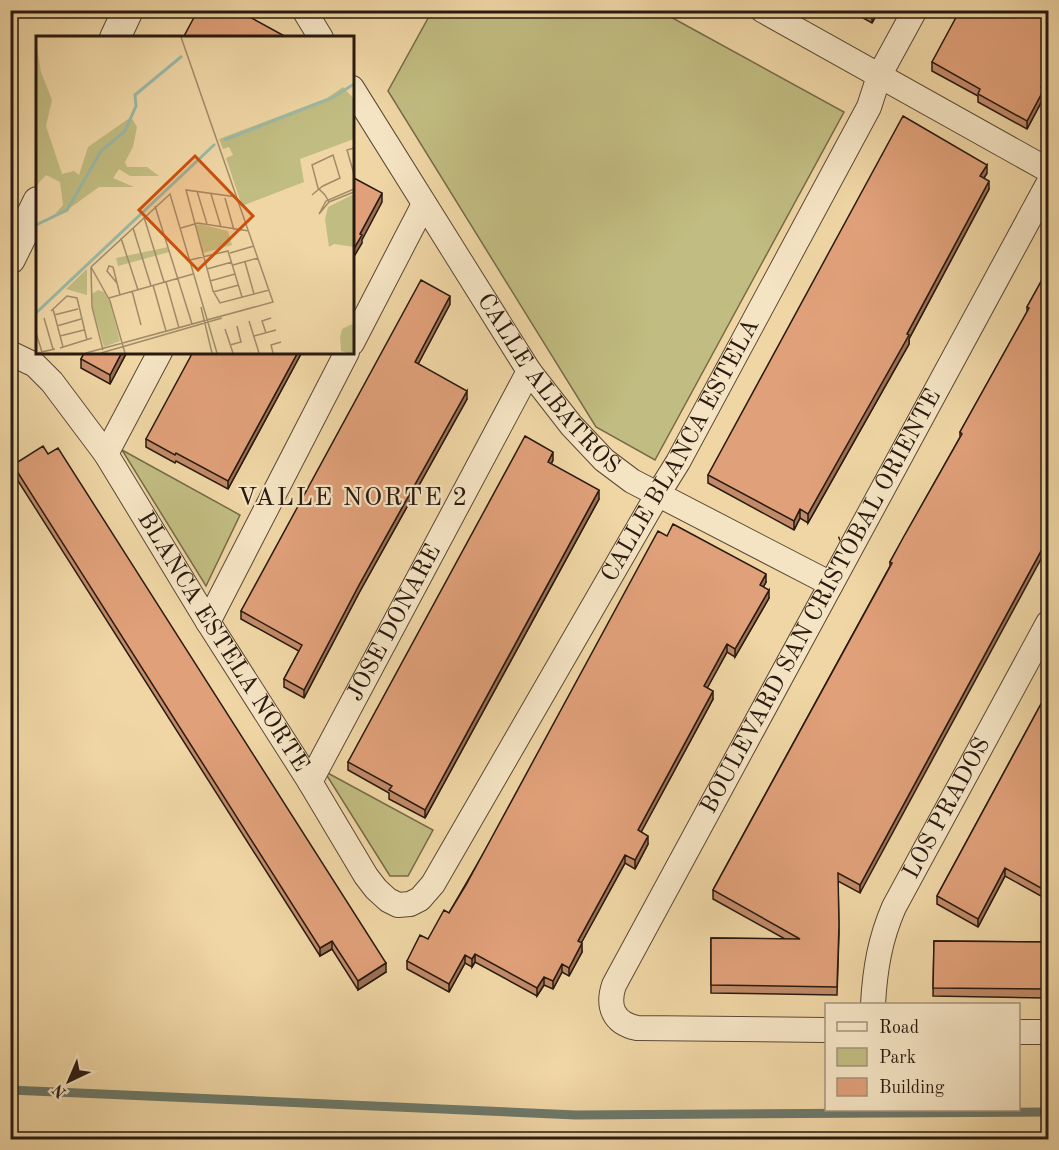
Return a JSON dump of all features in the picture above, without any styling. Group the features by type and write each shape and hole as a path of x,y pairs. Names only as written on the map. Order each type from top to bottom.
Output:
{"street":[{"path":"116,36 128,10"},
{"path":"304,10 320,36"},
{"path":"762,10 1048,170"},
{"name":"CALLE BLANCA ESTELA","path":"433,884 678,462 869,107 879,76 915,10"},
{"name":"CALLE ALBATROS","path":"354,91 530,371 571,425 604,460 632,481 831,584"},
{"name":"BOULEVARD SAN CRISTÓBAL ORIENTE","path":"825,1030 631,1026 619,1019 612,1009 610,998 614,985 1048,184"},
{"path":"354,339 424,204"},
{"path":"10,259 36,206"},
{"name":"BLANCA ESTELA NORTE","path":"10,353 35,365 52,382 106,454 366,876 388,900 398,905 410,904 420,899 433,884"},
{"path":"106,454 159,354"},
{"path":"208,622 346,354"},
{"name":"JOSE DONARE","path":"310,782 530,371"},
{"name":"LOS PRADOS","path":"873,1003 875,968 880,945 894,907 1048,623"},
{"path":"1020,1032 1048,1032"}],"green space":[{"path":"658,10 844,112 655,460 596,427 388,91 432,11"},
{"path":"122,450 240,515 206,586"},
{"path":"324,771 433,830 408,876 390,876"}],"building":[{"path":"198,10 237,10 284,36 184,36"},
{"path":"864,10 875,10 872,15"},
{"path":"960,10 1048,10 1048,72 1041,87 1044,89 1027,121 978,94 980,89 932,62"},
{"path":"903,116 987,165 980,176 989,181 907,334 909,335 808,514 800,509 794,521 708,475"},
{"path":"354,178 382,193 360,234 362,235 354,249"},
{"path":"1048,269 1048,538 860,885 838,873 837,987 711,985 711,938 800,939 713,890 892,563 890,562 903,538 962,434 960,432 1029,308 1027,307"},
{"path":"421,280 450,296 415,362 467,391 359,585 304,690 284,679 302,645 241,611"},
{"path":"84,354 121,354 110,375 81,359"},
{"path":"192,354 297,354 228,481 146,439"},
{"path":"525,436 553,452 548,462 599,490 425,810 389,790 392,786 348,762"},
{"path":"43,446 48,454 58,448 386,963 358,981 332,941 320,948 13,465"},
{"path":"673,524 766,574 760,585 769,590 735,649 727,644 704,686 713,691 638,830 648,836 635,860 625,855 578,941 582,943 569,968 562,964 553,981 544,977 537,988 475,954 472,959 465,955 449,984 407,961 420,935 428,939 444,910 449,913 658,531 667,536"},
{"path":"1048,691 1048,892 1005,868 978,919 937,896"},
{"path":"934,941 1047,942 1046,989 933,988"}],"waterway":[{"path":"10,1090 576,1115 1048,1112"}],"district":[{"name":"VALLE NORTE 2","path":"353,498"}]}
